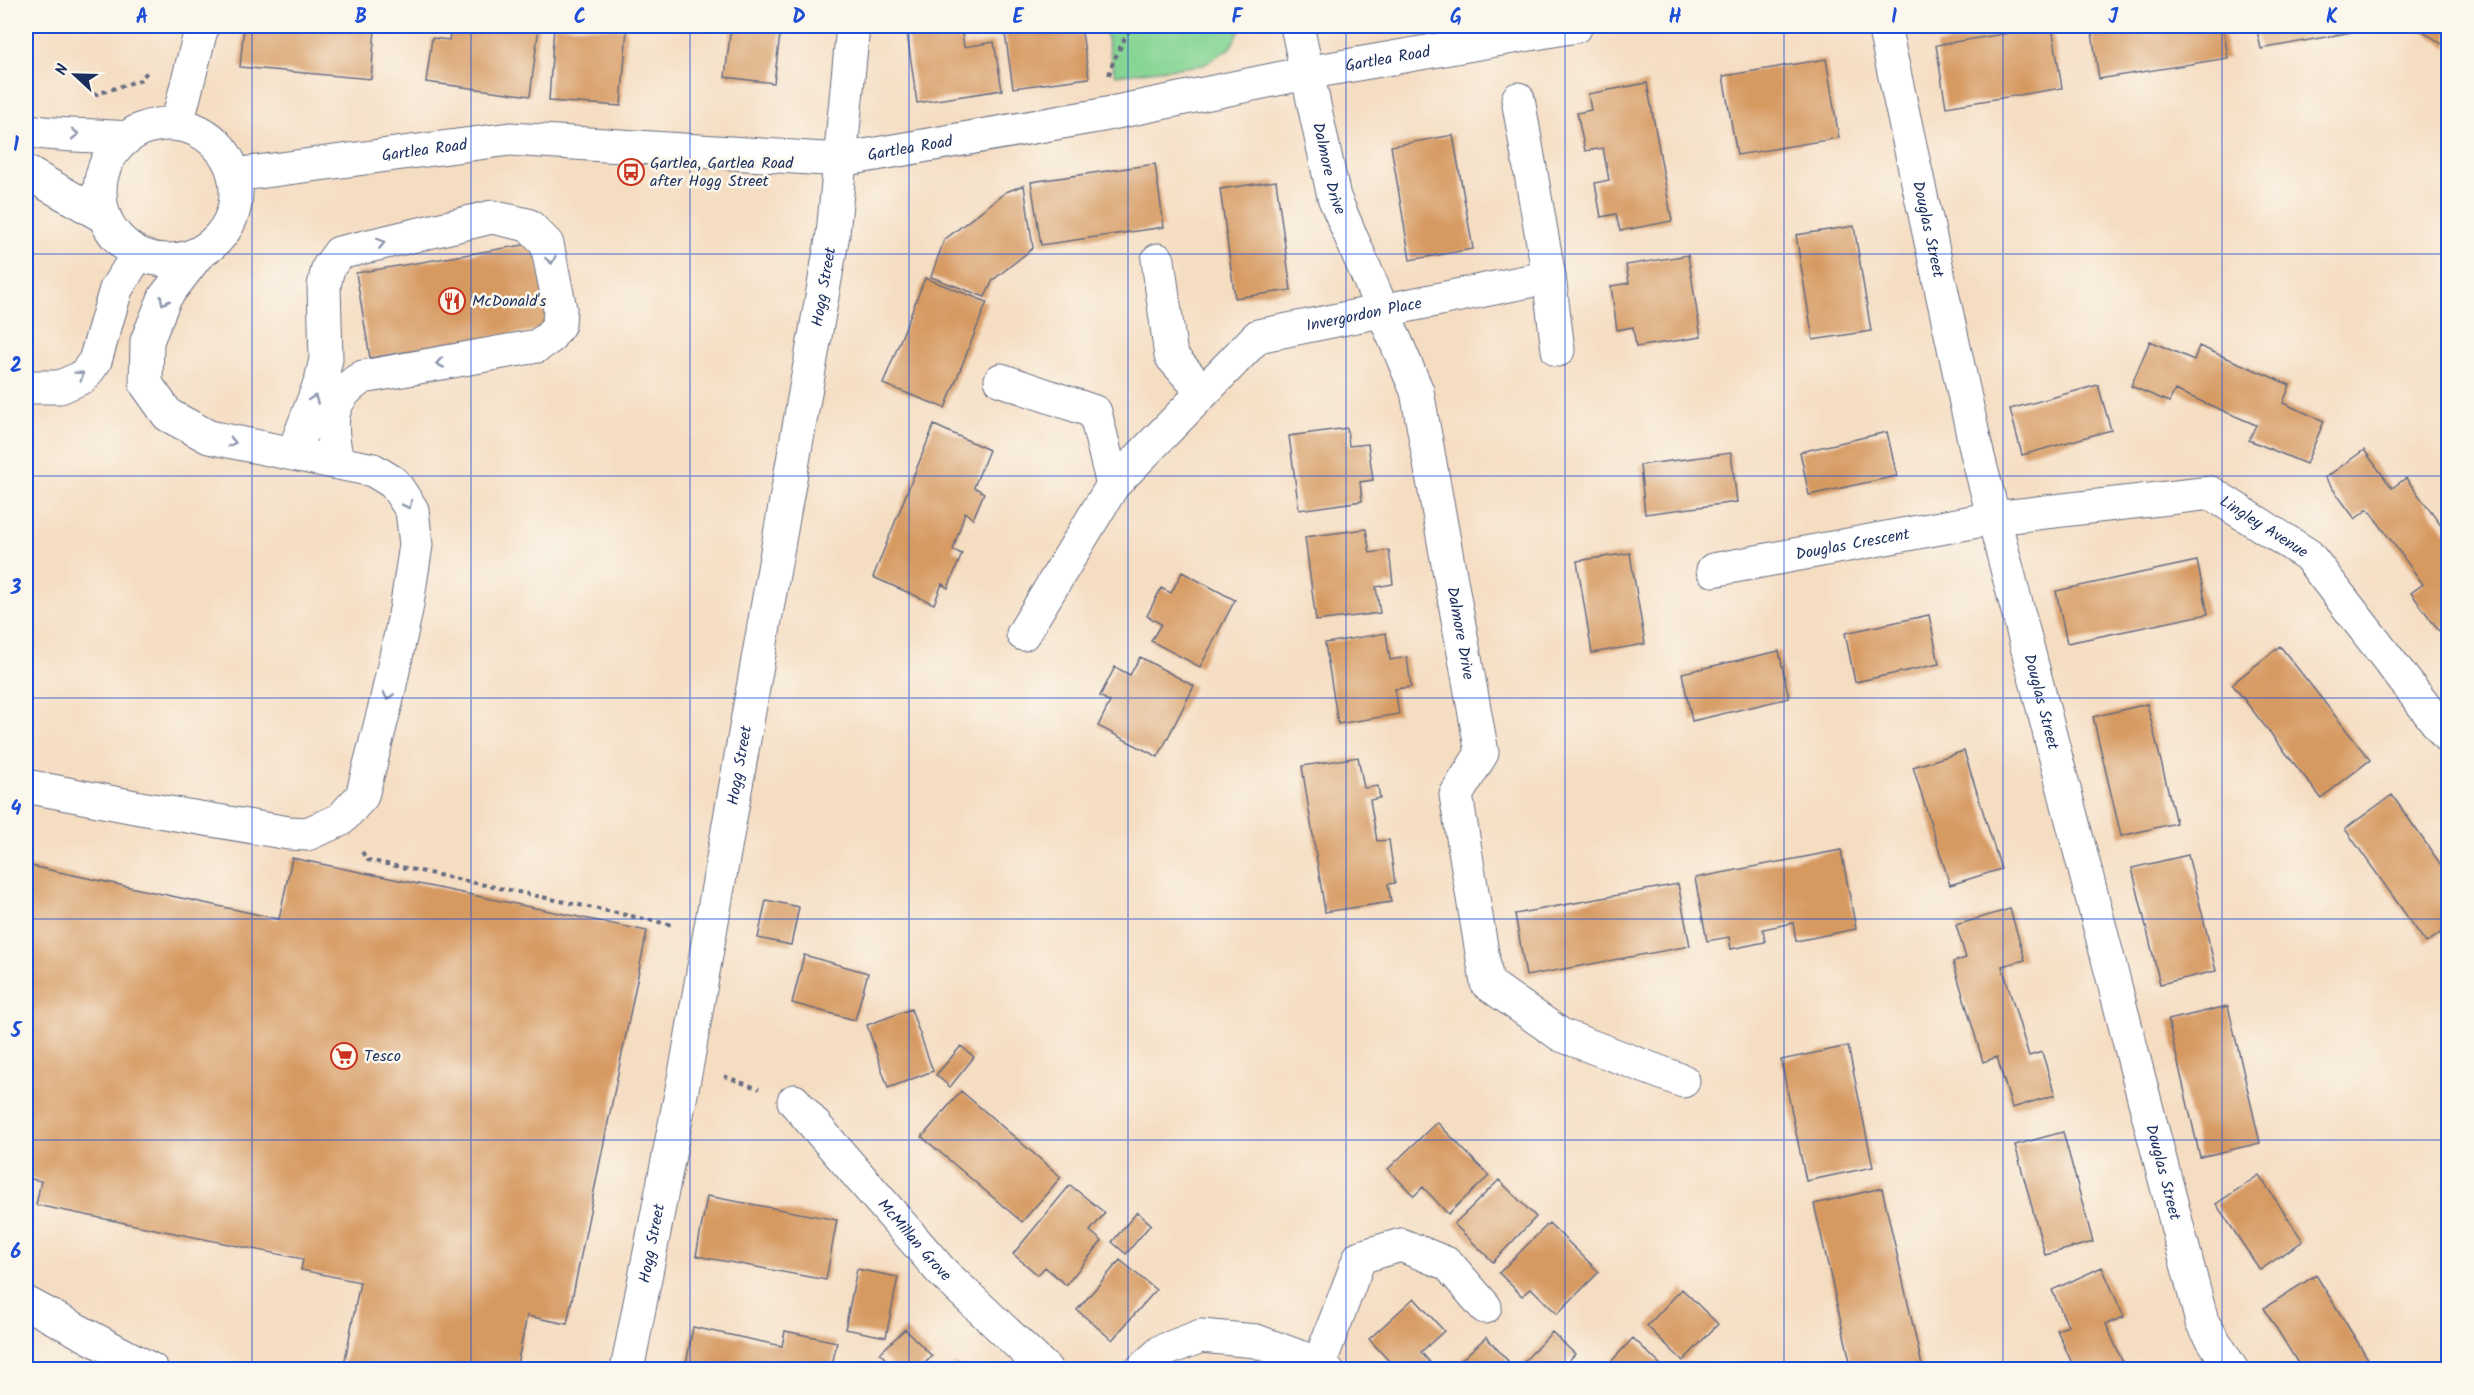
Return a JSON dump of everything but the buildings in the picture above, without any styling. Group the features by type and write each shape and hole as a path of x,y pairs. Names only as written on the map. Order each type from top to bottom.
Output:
{"street":[{"path":"177,124 202,26"},
{"name":"Hogg Street","path":"627,1370 687,1063 831,246 853,26"},
{"name":"Dalmore Drive","path":"1297,26 1334,197 1418,391 1482,753 1456,795 1487,983 1561,1035 1683,1081"},
{"name":"Gartlea Road","path":"234,175 510,139 841,160 1097,116 1306,73 1576,26"},
{"name":"Douglas Street","path":"1884,26 1994,518 2202,1322 2232,1370"},
{"path":"1518,99 1549,277 1558,350"},
{"path":"26,786 140,808 307,834 340,820 362,796 386,703 406,610 416,545 412,510 394,483 373,470 209,437 168,415 146,384 147,341 165,297 198,254 220,237 232,216 236,199 234,175 222,150 204,134 177,124 146,127 125,138 106,162 99,190 103,216 118,240 138,254 166,261 198,254"},
{"path":"26,130 43,134 93,134 125,138"},
{"path":"26,172 103,216"},
{"path":"293,454 321,381 326,359 324,286 328,268 339,254 492,217 528,225 539,234 547,244 560,309 559,324 549,338 537,346 363,377 348,386 339,398 334,411 331,427 337,462"},
{"path":"26,387 60,387 83,377 94,361 116,289 138,254"},
{"path":"1158,260 1171,356 1203,392"},
{"name":"Invergordon Place","path":"1023,634 1113,485 1258,336 1549,277"},
{"path":"1002,380 1095,412 1113,485"},
{"name":"Lingley Avenue","path":"1994,518 2211,494 2308,555 2448,737"},
{"name":"Douglas Crescent","path":"1713,570 1994,518"},
{"name":"McMillan Grove","path":"794,1101 940,1271 1046,1370"},
{"path":"1141,1370 1162,1351 1201,1336 1256,1341 1323,1366 1360,1257 1401,1245 1448,1264 1485,1307"},
{"path":"26,1303 152,1370"}],"path":[{"path":"1097,116 1113,62 1131,26"},
{"path":"340,820 368,860 709,933"},
{"path":"687,1063 794,1101"}],"green space":[{"path":"1104,26 1242,26 1230,48 1203,65 1115,75"}],"place":[{"name":"Gartlea, Gartlea Road after Hogg Street","path":"631,172"},
{"name":"McDonald's","path":"452,301"},
{"name":"Tesco","path":"344,1056"}]}
